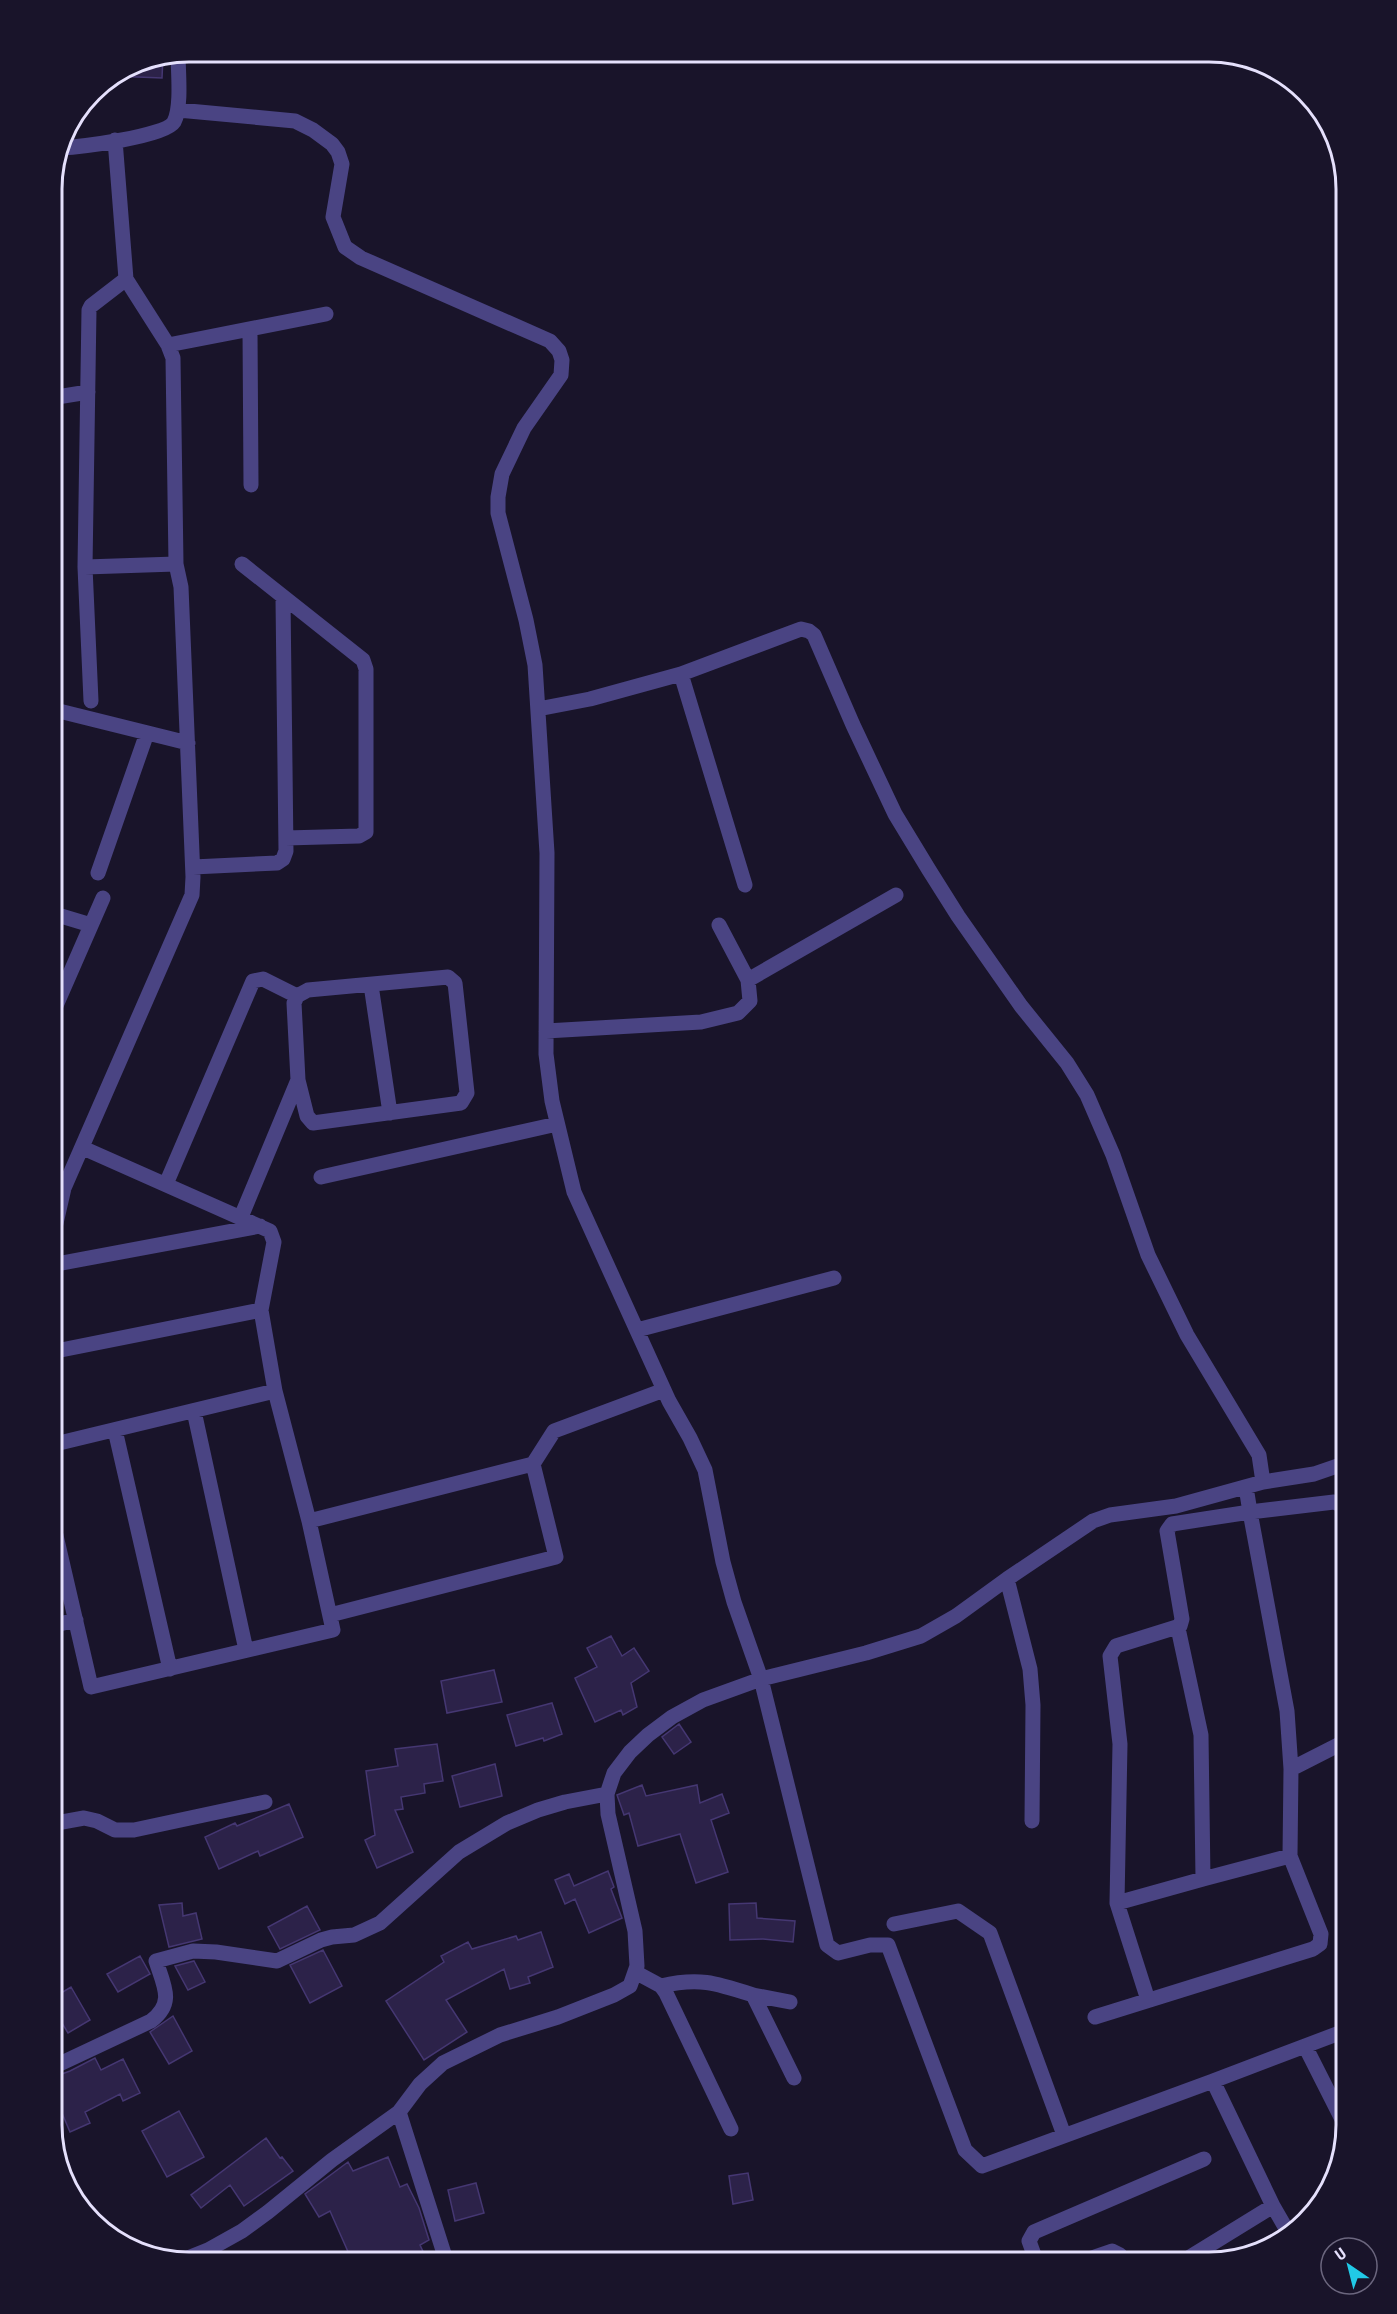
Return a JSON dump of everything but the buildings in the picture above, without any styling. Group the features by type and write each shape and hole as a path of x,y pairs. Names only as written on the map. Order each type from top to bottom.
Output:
{"street":[{"path":"69,147 162,131 174,122 178,110 178,63"},
{"path":"178,110 295,121 314,130 332,144 342,164 333,217 345,247 361,258 550,341 559,351 562,360 561,375 524,428 502,474 498,497 500,528 526,620 535,666 547,854 546,1031 549,1084 574,1192 664,1390 705,1470 723,1562 734,1602 761,1679 827,1945 838,1953 870,1945 888,1945 966,2150 982,2166 1336,2034"},
{"path":"62,1179 83,1148 192,895 193,867 182,587 176,564 173,358 168,345 126,279 115,140"},
{"path":"91,701 84,567 89,310 126,279"},
{"path":"168,345 326,314"},
{"path":"250,330 251,485"},
{"path":"62,396 88,392"},
{"path":"84,567 176,564"},
{"path":"242,564 283,599 363,660 366,669 366,832 359,836 286,838"},
{"path":"193,867 277,863 284,858 286,838 283,599"},
{"path":"538,709 590,699 681,674 801,629 814,635 853,725 901,824 958,916 1021,1006 1067,1063 1087,1095 1113,1155 1148,1255 1187,1335 1259,1455 1263,1482"},
{"path":"681,674 745,885"},
{"path":"62,712 188,743"},
{"path":"98,873 147,733"},
{"path":"748,980 896,895"},
{"path":"62,985 103,898"},
{"path":"62,916 91,925"},
{"path":"546,1031 717,1020 738,1013 750,1001 748,980 719,925"},
{"path":"448,977 455,983 467,1093 461,1103 313,1123 307,1116 298,1080 294,1004 297,996 308,990 448,977"},
{"path":"166,1184 253,981 263,979 297,996"},
{"path":"371,985 390,1113"},
{"path":"241,1216 298,1080"},
{"path":"321,1177 557,1124"},
{"path":"62,1561 91,1687 333,1630 309,1521 275,1391 261,1311 274,1242 270,1231 241,1216 83,1148"},
{"path":"62,1263 261,1225"},
{"path":"637,1330 834,1278"},
{"path":"62,1350 261,1311"},
{"path":"309,1521 533,1464 554,1431 664,1390"},
{"path":"62,1442 275,1391"},
{"path":"194,1411 246,1650"},
{"path":"115,1430 170,1669"},
{"path":"330,1615 556,1557 533,1464"},
{"path":"203,2252 242,2231 332,2160 399,2112 420,2084 443,2063 500,2035 558,2017 614,1995 630,1986 638,1966 635,1931 608,1814 607,1794 614,1773 630,1752 672,1717 703,1700 761,1679 866,1653 921,1636 956,1616 1093,1521 1110,1515 1176,1506 1263,1482 1314,1474 1336,1466"},
{"path":"1095,2017 1313,1949 1320,1944 1321,1934 1290,1856 1291,1769 1287,1711 1246,1487"},
{"path":"1203,1880 1201,1735 1178,1628 1182,1619 1166,1534 1172,1524 1250,1512 1336,1503"},
{"path":"1007,1579 1030,1670 1033,1705 1032,1821"},
{"path":"62,1623 76,1620"},
{"path":"1148,2000 1117,1903 1120,1744 1110,1656 1116,1647 1178,1628"},
{"path":"1291,1769 1336,1746"},
{"path":"62,2063 151,2021 162,2013 167,2001 156,1961 193,1951 277,1961 321,1940 354,1935 380,1923 459,1852 507,1823 547,1807 607,1794"},
{"path":"62,1822 84,1818 97,1821 115,1830 134,1830 266,1802"},
{"path":"1117,1903 1290,1856"},
{"path":"894,1924 958,1911 990,1933 1064,2135"},
{"path":"635,1972 661,1986 666,1994 731,2129"},
{"path":"661,1986 683,1981 714,1982 753,1995 790,2002"},
{"path":"753,1995 794,2078"},
{"path":"1305,2046 1336,2107"},
{"path":"1213,2080 1285,2227"},
{"path":"399,2112 444,2252"},
{"path":"1033,2252 1029,2241 1034,2232 1204,2159"},
{"path":"1198,2252 1273,2206"}]}
